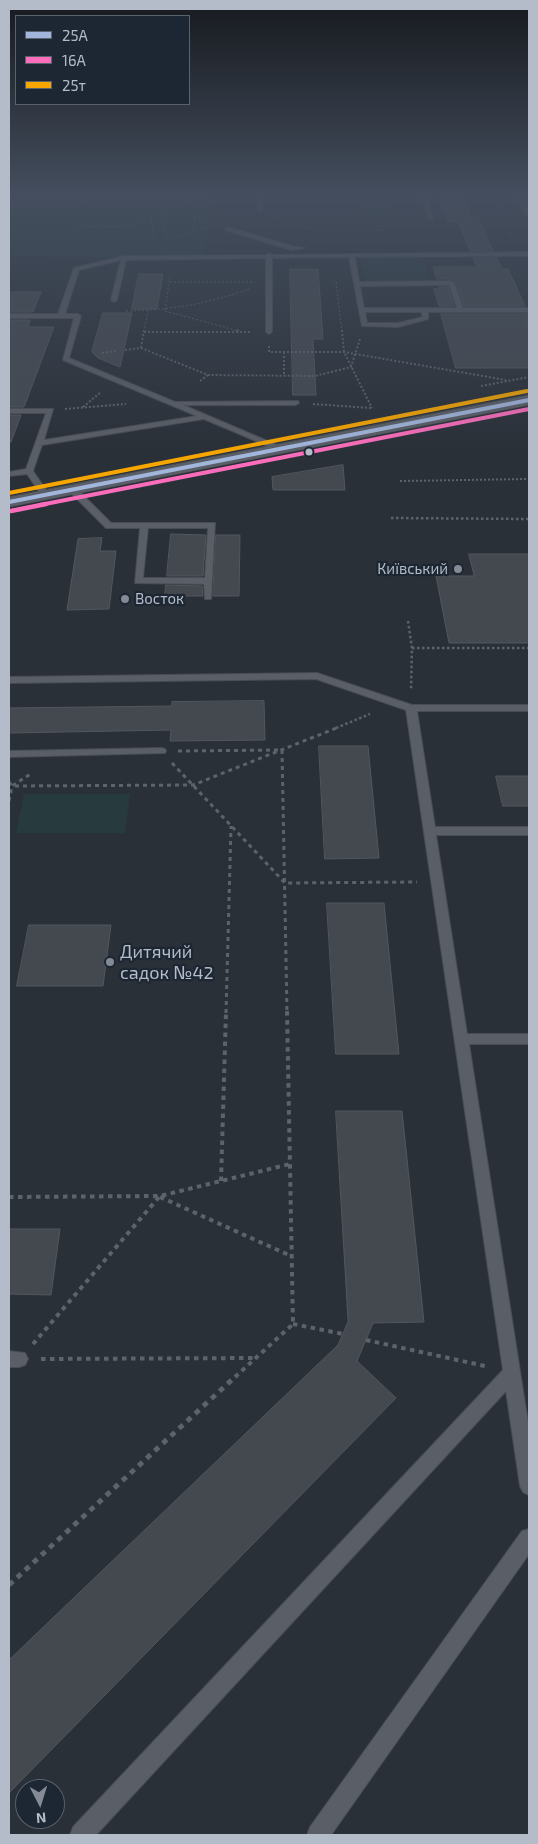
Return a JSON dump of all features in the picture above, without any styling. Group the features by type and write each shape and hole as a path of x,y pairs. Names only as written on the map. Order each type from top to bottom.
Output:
{"street":[{"path":"9,502 529,400"}],"lane":[{"path":"61,316 72,281"},
{"path":"114,300 119,281"},
{"path":"269,282 269,332"},
{"path":"424,310 426,318 398,325 364,326 356,284 451,283 460,310"},
{"path":"361,310 529,310"},
{"path":"9,316 78,316 65,359 280,448"},
{"path":"170,402 295,403"},
{"path":"9,411 50,411 29,472"},
{"path":"39,442 205,417"},
{"path":"9,474 29,472"},
{"path":"29,472 45,494"},
{"path":"72,489 109,526 212,525 208,596"},
{"path":"144,526 138,581 209,581"},
{"path":"9,680 317,676 411,708 529,708"},
{"path":"411,708 529,1486"},
{"path":"9,754 161,751"},
{"path":"430,831 529,831"},
{"path":"461,1039 529,1038"},
{"path":"81,1835 512,1372"},
{"path":"318,1835 529,1538"}],"path":[{"path":"295,403 372,408 344,352 336,281"},
{"path":"165,310 170,282 269,282"},
{"path":"165,310 225,298 269,282"},
{"path":"141,348 148,310"},
{"path":"165,310 243,332"},
{"path":"351,367 364,326"},
{"path":"144,332 269,332"},
{"path":"125,350 141,348 208,375 314,376 351,367"},
{"path":"269,352 344,352 509,381"},
{"path":"284,352 284,376"},
{"path":"200,381 208,375"},
{"path":"50,411 130,404"},
{"path":"400,481 529,479"},
{"path":"391,518 529,519"},
{"path":"408,621 412,648 411,708"},
{"path":"412,648 529,648"},
{"path":"12,786 193,786 376,712"},
{"path":"161,751 282,750"},
{"path":"9,1585 293,1324 282,750"},
{"path":"161,751 285,883 437,882"},
{"path":"9,782 12,786 9,801"},
{"path":"222,1181 231,826"},
{"path":"9,1197 160,1196 290,1164"},
{"path":"160,1196 292,1256"},
{"path":"14,1359 160,1196"},
{"path":"293,1324 342,1334"},
{"path":"366,1340 512,1372"},
{"path":"14,1359 256,1358"}],"green space":[{"path":"366,281 427,281 366,282"},
{"path":"24,794 130,794 125,833 16,833"}],"building":[{"path":"138,281 162,281 157,309 132,309"},
{"path":"290,281 319,281 323,339 313,339 316,395 293,395"},
{"path":"455,281 514,281 525,306 464,306"},
{"path":"439,287 448,287 454,306 439,306 434,289 440,289"},
{"path":"9,292 41,292 33,312 9,312"},
{"path":"103,313 132,313 120,367 98,358 92,352"},
{"path":"441,314 528,314 529,368 456,368"},
{"path":"9,320 30,320 28,327 54,327 24,407 9,407"},
{"path":"9,415 21,415 11,442 9,442"},
{"path":"343,465 345,490 273,490 272,477"},
{"path":"171,534 206,535 203,576 167,576"},
{"path":"216,535 240,535 239,596 213,596"},
{"path":"102,538 100,551 116,551 109,609 67,610 78,539"},
{"path":"469,554 529,554 529,643 449,643 436,576 474,576"},
{"path":"166,585 202,586 203,596 165,596"},
{"path":"264,701 265,740 170,741 171,730 9,733 9,708 172,706 172,702"},
{"path":"319,746 368,746 379,858 325,859"},
{"path":"496,776 529,776 529,806 503,806"},
{"path":"327,903 384,903 399,1054 336,1054"},
{"path":"29,925 111,925 103,986 17,986"},
{"path":"336,1111 402,1111 424,1322 373,1323 357,1361 396,1398 23,1779 15,1779 15,1787 9,1793 9,1660 338,1345 348,1322"},
{"path":"9,1229 60,1229 51,1295 9,1294"}],"transit line":[{"name":"25т","path":"9,493 527,391"},
{"name":"25А","path":"9,502 529,400"},
{"name":"16А","path":"11,511 529,409"}],"place":[{"name":"Київський","path":"458,569"},
{"name":"Восток","path":"125,599"},
{"name":"Дитячий садок №42","path":"110,962"}]}
